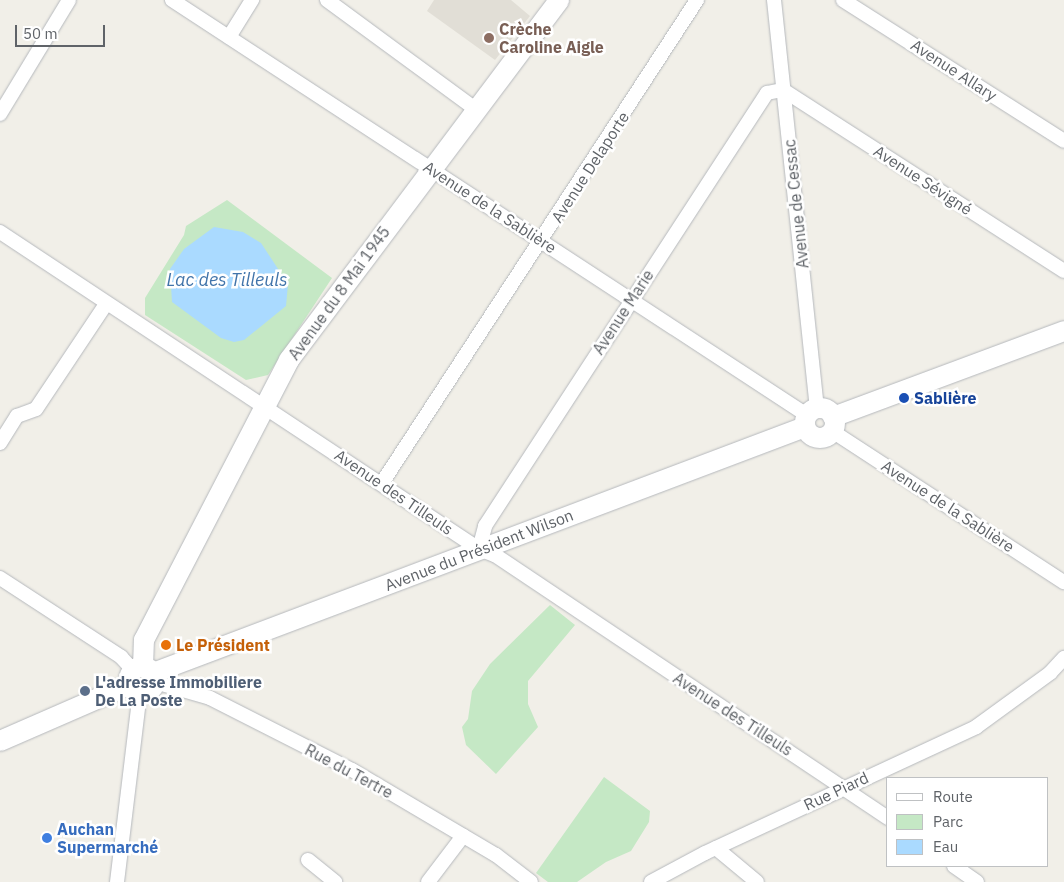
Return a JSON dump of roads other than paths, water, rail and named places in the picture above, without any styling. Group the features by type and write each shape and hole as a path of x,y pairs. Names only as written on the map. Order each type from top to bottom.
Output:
{"street":[{"path":"0,114 69,0"},
{"name":"Avenue de la Sablière","path":"172,0 819,420 1064,582"},
{"path":"229,37 252,0"},
{"path":"327,0 477,110"},
{"name":"Avenue du 8 Mai 1945","path":"142,678 144,640 265,406 305,335 560,0"},
{"name":"Avenue Delaporte","path":"382,483 698,0"},
{"name":"Avenue de Cessac","path":"774,0 782,90 819,420"},
{"name":"Avenue Allary","path":"843,0 1064,140"},
{"name":"Avenue Sévigné","path":"782,90 1064,270"},
{"name":"Avenue Marie","path":"479,549 486,526 631,298 767,93 782,90"},
{"name":"Avenue des Tilleuls","path":"0,232 106,304 265,406 479,549 495,555 886,817"},
{"path":"0,443 17,416 36,409 106,304"},
{"name":"Avenue du Président Wilson","path":"0,741 142,678 819,420 1064,331"},
{"path":"0,578 120,657 142,678 117,882"},
{"name":"Rue Piard","path":"651,882 716,848 976,727 1050,673 1064,658"},
{"name":"Rue du Tertre","path":"142,678 210,698 352,770 463,836 531,882"},
{"path":"428,882 463,836"},
{"path":"716,848 757,882"},
{"path":"308,860 335,882"},
{"path":"955,867 977,882"}],"water":[{"name":"Lac des Tilleuls","path":"214,227 243,232 261,243 288,284 286,306 244,340 234,342 221,338 172,302 170,269 184,249"}],"place":[{"name":"Crèche Caroline Aigle","path":"489,38"},
{"name":"Sablière","path":"904,398"},
{"name":"Le Président","path":"166,645"},
{"name":"L'adresse Immobiliere De La Poste","path":"85,691"},
{"name":"Auchan Supermarché","path":"47,838"}]}
